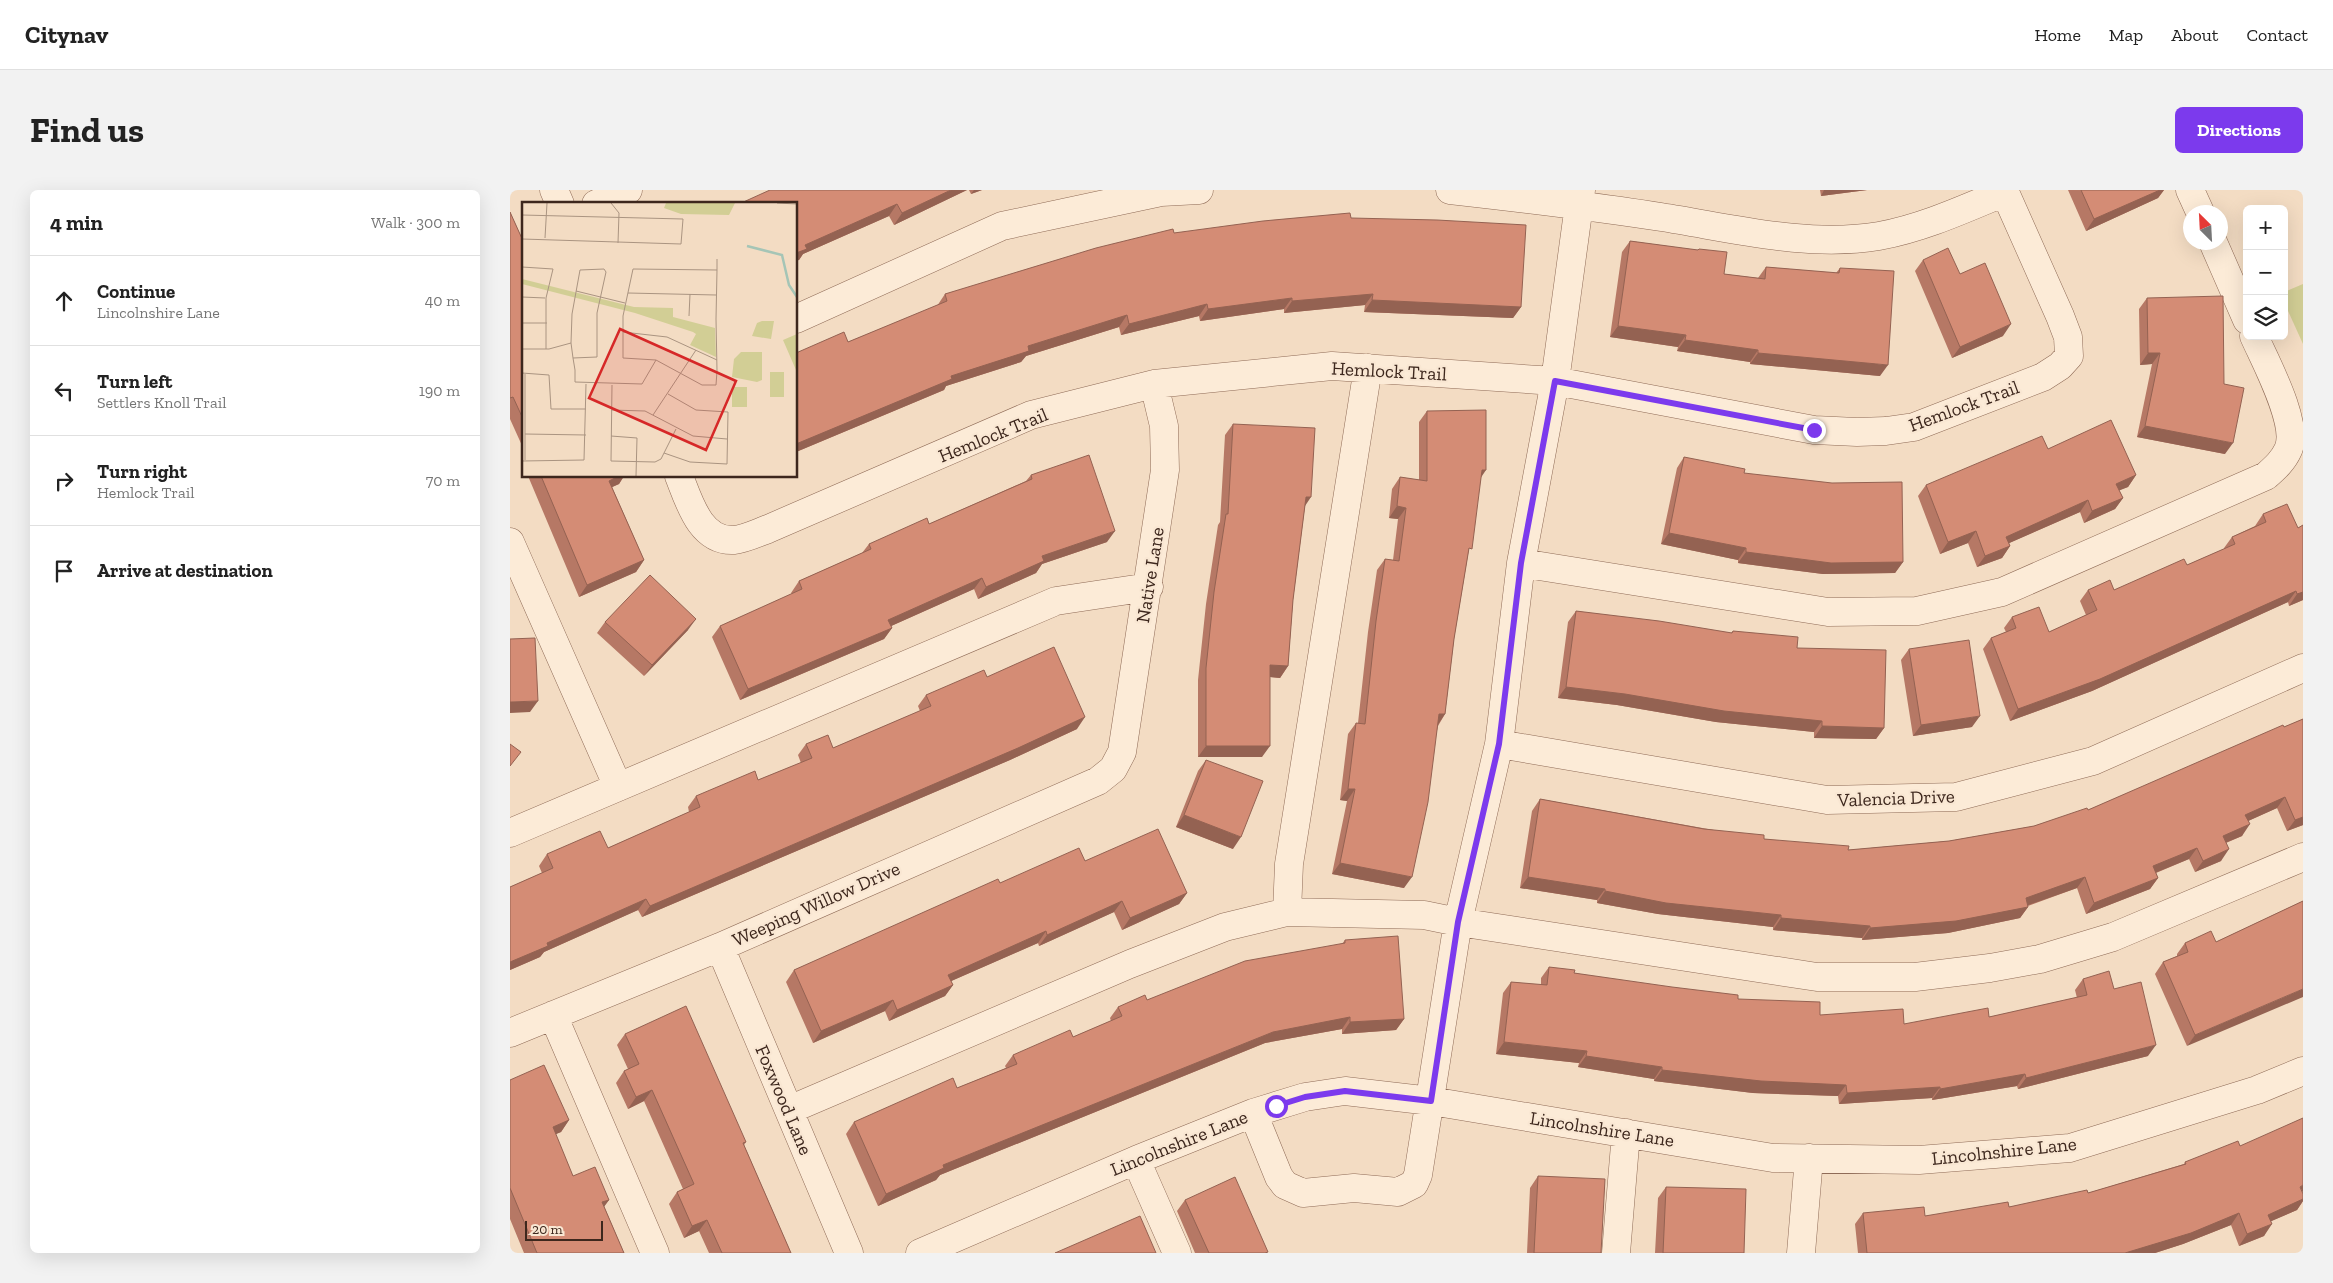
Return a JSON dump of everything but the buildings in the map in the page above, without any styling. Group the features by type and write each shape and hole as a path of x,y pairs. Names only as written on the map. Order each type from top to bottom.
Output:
{"street":[{"path":"554,190 559,202"},
{"path":"601,202 628,190"},
{"path":"798,317 1002,226 1161,192 1198,190"},
{"path":"1450,190 1580,197 1794,238 1835,240 1880,236 1914,227 2004,191"},
{"path":"2190,190 2197,205"},
{"name":"Hemlock Trail","path":"680,478 697,518 716,536 734,540 750,536 893,477 1031,415 1154,384 1332,366 1555,381 1814,430 1886,431 1914,428 2035,380 2060,366 2068,356 2068,337 2060,316 2004,191"},
{"path":"1253,1113 1279,1177 1292,1190 1303,1192 1354,1188 1398,1192 1414,1184 1418,1175 1458,922 1499,744 1521,563 1555,381 1580,197"},
{"path":"2216,250 2243,311"},
{"path":"1521,563 1828,612 1917,610 2002,592 2266,476 2278,465 2289,449 2291,437 2287,413 2256,340"},
{"path":"1287,912 1289,864 1368,368"},
{"name":"Native Lane","path":"1116,765 1122,752 1149,587 1165,470 1164,426 1154,384"},
{"path":"510,542 618,787"},
{"path":"510,833 1056,601 1149,587"},
{"name":"Valencia Drive","path":"1499,744 1826,800 1956,797 2094,762 2303,668"},
{"name":"Weeping Willow Drive","path":"510,1033 720,946 1098,781 1109,774 1116,765"},
{"path":"789,1110 1130,964 1225,927 1287,912 1424,915 1458,922 1817,977 1915,977 1990,968 2040,959 2113,938 2303,857"},
{"name":"Foxwood Lane","path":"720,946 849,1253"},
{"path":"553,1015 655,1253"},
{"name":"Lincolnshire Lane","path":"920,1253 1136,1160 1253,1113 1305,1097 1345,1091 1431,1101 1773,1158 1919,1160 2070,1148 2257,1090 2303,1071"},
{"path":"1616,1253 1626,1133"},
{"path":"1801,1253 1809,1158"},
{"path":"1136,1160 1177,1253"}],"shaded area":[{"path":"2303,284 2303,344 2288,311 2288,290"}],"route":[{"path":"1276,1106 1305,1097 1345,1091 1431,1101 1458,922 1499,744 1521,563 1555,381 1814,430"}]}
